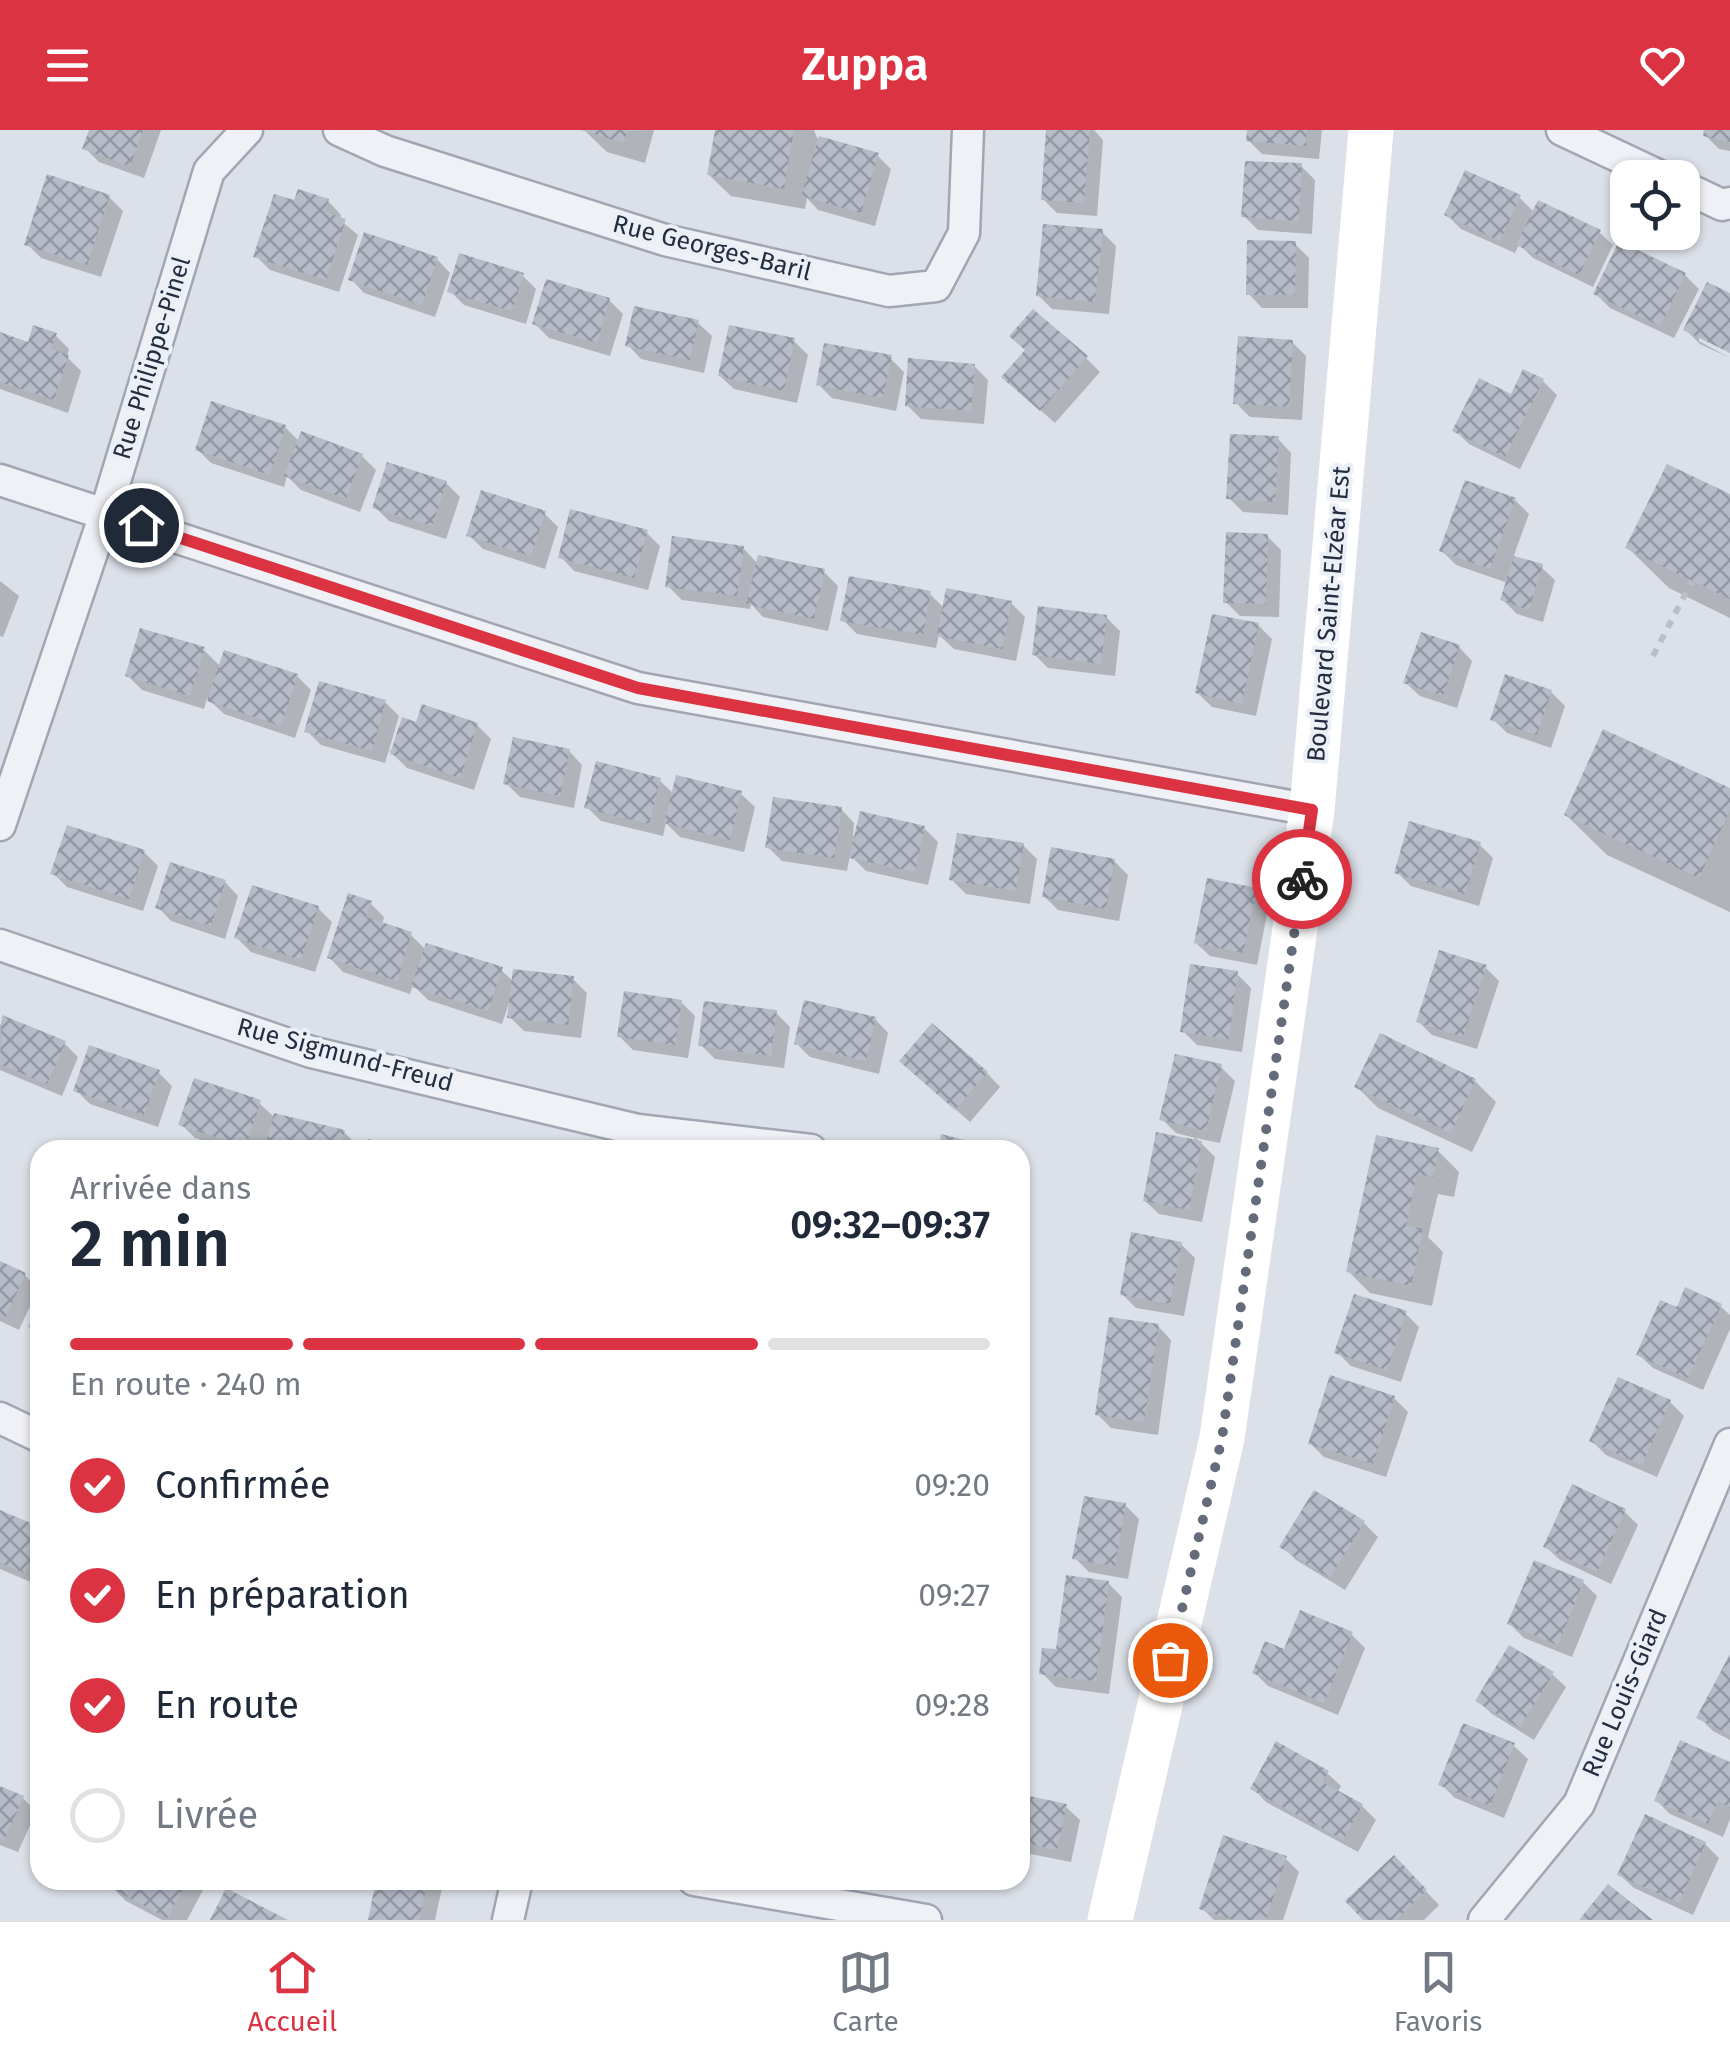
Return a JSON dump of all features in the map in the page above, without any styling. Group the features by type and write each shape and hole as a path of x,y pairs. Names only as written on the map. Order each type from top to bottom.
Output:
{"street":[{"name":"Rue Philippe-Pinel","path":"0,825 105,514 210,171 247,130"},
{"name":"Rue Georges-Baril","path":"339,130 385,152 665,240 889,291 936,286 964,233 968,130"},
{"name":"Boulevard Saint-Elzéar Est","path":"1110,1920 1222,1438 1312,810 1371,130"},
{"path":"1562,130 1626,160"},
{"path":"1700,195 1722,205 1730,203"},
{"path":"0,480 638,688 1312,810"},
{"name":"Rue Sigmund-Freud","path":"0,946 311,1052 638,1140"},
{"path":"0,1418 30,1432"},
{"name":"Rue Louis-Giard","path":"1484,1920 1579,1804 1730,1444"},
{"path":"508,1920 515,1890"},
{"path":"752,1890 926,1920"}],"path":[{"path":"1654,656 1692,581"}],"building":[{"path":"89,130 143,130 130,166 82,149"},
{"path":"581,130 628,130 624,143"},
{"path":"715,130 794,130 784,189 707,175"},
{"path":"1046,130 1090,130 1084,203 1041,200"},
{"path":"1247,130 1307,130 1306,146 1246,141"},
{"path":"1704,130 1730,130 1730,142 1703,136"},
{"path":"819,136 879,153 861,213 801,196"},
{"path":"1245,161 1302,163 1299,221 1241,217"},
{"path":"1465,170 1521,195 1500,241 1444,215"},
{"path":"47,174 110,195 87,265 24,245"},
{"path":"298,189 329,199 325,212 346,219 326,280 253,257 274,194 294,200"},
{"path":"1538,200 1601,230 1579,275 1516,245"},
{"path":"1043,224 1103,229 1095,302 1036,296"},
{"path":"364,232 438,257 422,305 348,280"},
{"path":"1247,240 1296,241 1295,295 1246,295"},
{"path":"1615,250 1638,250 1686,273 1660,326 1593,294"},
{"path":"459,253 524,273 512,311 447,292"},
{"path":"546,279 610,298 597,343 532,324"},
{"path":"1707,282 1730,293 1730,353 1683,330"},
{"path":"634,306 699,320 690,360 625,346"},
{"path":"1033,309 1088,356 1040,411 1001,377 1025,350 1009,336"},
{"path":"33,325 57,333 51,349 69,355 54,400 0,382 0,332 28,342"},
{"path":"729,325 795,338 784,391 718,376"},
{"path":"1238,336 1293,340 1289,407 1233,404"},
{"path":"824,343 892,355 883,398 816,385"},
{"path":"908,358 975,364 971,411 905,406"},
{"path":"1523,369 1544,379 1505,457 1452,431 1479,378 1511,394"},
{"path":"211,401 286,425 270,475 195,450"},
{"path":"301,431 363,454 346,499 284,476"},
{"path":"1230,434 1279,436 1275,502 1226,499"},
{"path":"387,462 447,481 432,526 372,508"},
{"path":"1667,464 1730,494 1730,599 1625,548"},
{"path":"1465,480 1516,498 1490,569 1439,551"},
{"path":"481,490 546,511 531,556 466,536"},
{"path":"570,509 648,530 634,578 558,558"},
{"path":"1226,532 1268,534 1266,604 1223,603"},
{"path":"672,536 744,546 737,596 665,587"},
{"path":"758,555 825,569 814,619 746,604"},
{"path":"1514,556 1543,564 1529,610 1500,600"},
{"path":"849,576 931,591 923,635 840,621"},
{"path":"946,588 1012,601 1002,649 937,636"},
{"path":"1038,606 1107,615 1101,664 1032,655"},
{"path":"1212,614 1259,623 1242,704 1195,693"},
{"path":"140,628 205,647 190,696 125,676"},
{"path":"1421,632 1460,645 1443,696 1403,683"},
{"path":"224,650 298,674 281,726 207,701"},
{"path":"1505,674 1552,690 1537,735 1490,720"},
{"path":"319,681 386,700 372,751 304,732"},
{"path":"422,704 478,723 460,778 390,754 402,717 416,722"},
{"path":"1603,729 1730,788 1730,810 1699,878 1564,815"},
{"path":"513,737 570,749 560,796 503,784"},
{"path":"596,761 661,778 649,824 584,808"},
{"path":"676,775 742,791 730,840 664,823"},
{"path":"773,797 842,807 834,858 765,848"},
{"path":"860,811 925,826 915,872 849,858"},
{"path":"1409,821 1481,842 1465,894 1394,873"},
{"path":"67,825 145,850 129,899 50,874"},
{"path":"957,833 1024,843 1016,891 949,880"},
{"path":"1051,847 1115,859 1106,909 1042,897"},
{"path":"170,862 226,880 211,926 155,908"},
{"path":"1207,878 1257,888 1243,953 1194,943"},
{"path":"252,885 319,906 301,960 234,938"},
{"path":"348,893 372,901 366,917 412,932 397,981 327,958"},
{"path":"426,943 503,967 488,1011 411,987"},
{"path":"1439,950 1487,965 1463,1037 1416,1022"},
{"path":"1190,964 1238,971 1229,1039 1180,1032"},
{"path":"513,969 574,976 568,1025 507,1018"},
{"path":"624,991 682,1000 675,1045 617,1037"},
{"path":"804,1000 876,1017 866,1061 794,1044"},
{"path":"704,1001 777,1010 771,1056 698,1046"},
{"path":"2,1015 66,1041 47,1084 0,1064"},
{"path":"932,1023 988,1072 955,1110 899,1061"},
{"path":"1380,1033 1476,1079 1451,1133 1354,1087"},
{"path":"89,1045 160,1070 144,1115 73,1091"},
{"path":"1175,1054 1222,1064 1206,1131 1159,1120"},
{"path":"194,1078 261,1100 248,1140 224,1140 178,1125"},
{"path":"274,1113 345,1130 342,1140 267,1140"},
{"path":"1156,1132 1202,1141 1189,1210 1143,1201"},
{"path":"941,1134 965,1140 940,1140"},
{"path":"1376,1135 1439,1148 1433,1177 1417,1174 1406,1225 1423,1229 1411,1286 1346,1272"},
{"path":"1131,1232 1182,1242 1170,1304 1120,1295"},
{"path":"0,1261 26,1273 5,1318 0,1316"},
{"path":"1685,1287 1722,1304 1688,1378 1636,1355 1660,1300 1677,1307"},
{"path":"1354,1294 1407,1311 1387,1370 1334,1353"},
{"path":"1109,1317 1159,1324 1144,1422 1095,1415"},
{"path":"1330,1375 1395,1396 1373,1464 1308,1444"},
{"path":"1618,1377 1671,1400 1642,1465 1589,1441"},
{"path":"1572,1484 1626,1509 1597,1572 1543,1547"},
{"path":"1314,1490 1365,1521 1330,1578 1279,1547"},
{"path":"1084,1496 1126,1503 1115,1566 1072,1559"},
{"path":"0,1510 30,1523 30,1562 25,1573 0,1563"},
{"path":"1534,1560 1584,1580 1558,1645 1507,1624"},
{"path":"1066,1575 1109,1581 1096,1681 1039,1674 1042,1648 1056,1649"},
{"path":"1300,1610 1353,1632 1324,1703 1252,1673 1265,1641 1284,1649"},
{"path":"1509,1645 1554,1672 1520,1728 1475,1701"},
{"path":"1730,1654 1730,1735 1696,1718"},
{"path":"1463,1723 1515,1743 1490,1806 1438,1785"},
{"path":"1680,1740 1730,1762 1730,1807 1718,1801 1708,1824 1654,1801"},
{"path":"1276,1741 1329,1771 1322,1782 1363,1804 1343,1840 1250,1789"},
{"path":"0,1786 24,1796 4,1840 0,1839"},
{"path":"1030,1796 1067,1804 1057,1850 1030,1844"},
{"path":"1645,1814 1706,1842 1679,1903 1617,1875"},
{"path":"1223,1835 1287,1856 1266,1920 1234,1920 1199,1909"},
{"path":"1394,1855 1427,1890 1396,1920 1363,1920 1345,1901"},
{"path":"1608,1884 1653,1920 1579,1920"},
{"path":"115,1890 182,1890 167,1918"},
{"path":"225,1890 230,1890 288,1920 210,1920"},
{"path":"374,1890 426,1890 419,1920 368,1920"}],"way so far":[{"path":"1170,1660 1222,1438 1302,879"}],"route":[{"path":"141,525 638,688 1312,810 1302,879"}]}
